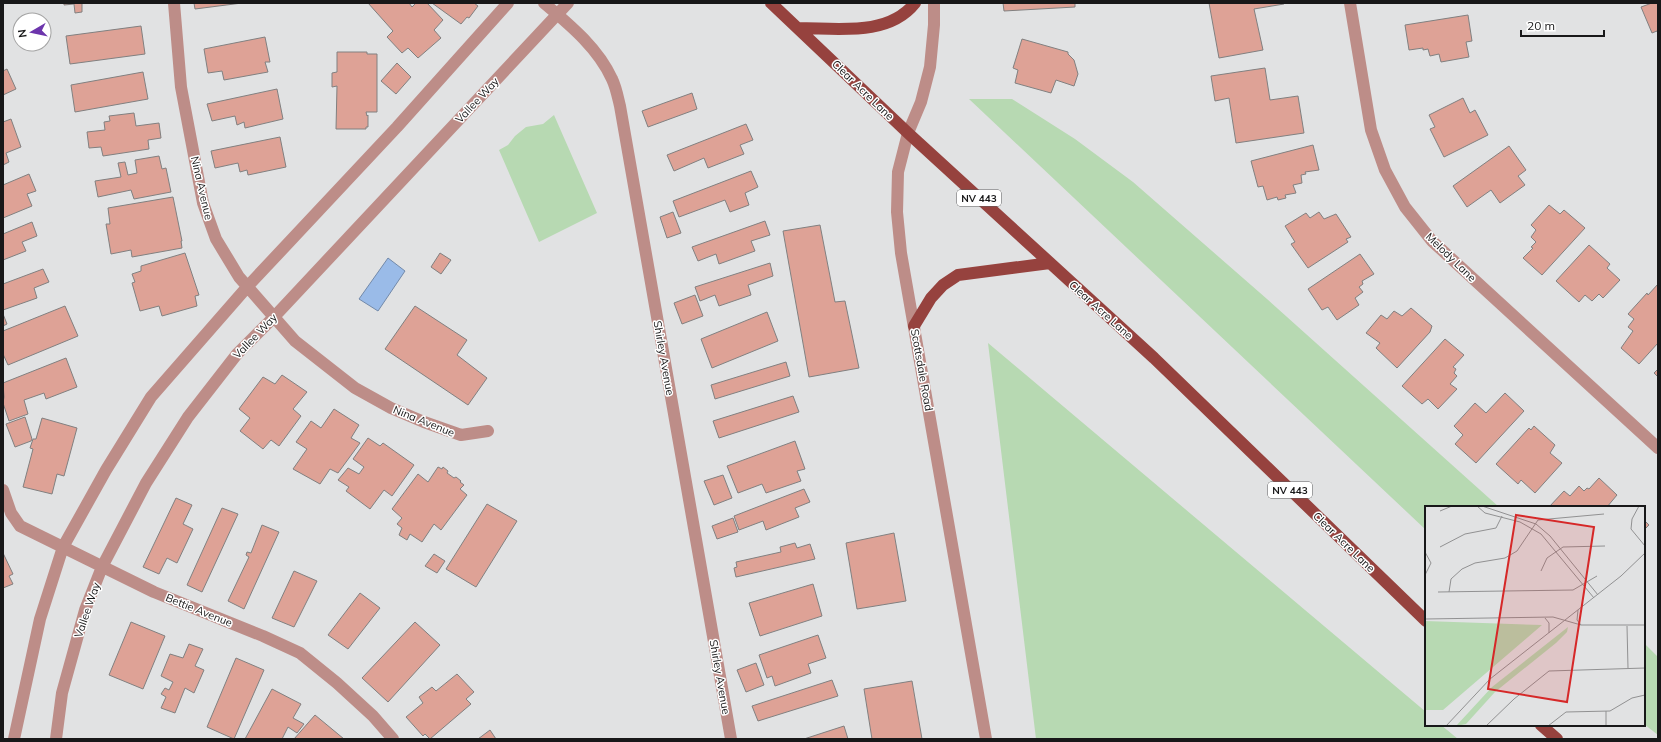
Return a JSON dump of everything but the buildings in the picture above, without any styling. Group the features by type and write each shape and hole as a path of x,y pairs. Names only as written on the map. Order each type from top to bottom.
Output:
{"main road":[{"name":"Clear Acre Lane","path":"771,3 908,133 1154,358 1425,620"},
{"path":"798,28 866,28 892,22 915,3"},
{"path":"914,326 931,298 942,285 958,275 1050,263"},
{"path":"1542,726 1557,739"}],"street":[{"name":"Nina Avenue","path":"174,3 181,87 204,203 216,239 228,260 295,342 355,388 391,408 461,435 488,431"},
{"path":"14,739 40,619 63,547 106,470 151,397 248,286 397,127 508,3"},
{"name":"Shirley Avenue","path":"544,3 558,14 587,42 601,60 613,80 620,106 731,739"},
{"name":"Vallee Way","path":"56,739 62,693 85,610 102,567 146,483 188,417 237,354 274,317 568,3"},
{"name":"Scottsdale Road","path":"934,3 934,25 930,67 921,102 908,133 898,172 897,212 901,253 986,739"},
{"name":"Melody Lane","path":"1350,3 1371,130 1385,170 1405,207 1432,241 1658,448"},
{"name":"Bettie Avenue","path":"3,490 11,513 20,526 154,592 263,636 300,653 337,683 373,716 393,739"}],"green space":[{"path":"969,99 1012,99 1075,139 1133,182 1267,299 1498,506 1425,506 1425,529"},
{"path":"554,115 597,213 539,242 499,150 508,145 515,136 526,127 543,124"},
{"path":"988,343 1425,711 1425,726 1442,726 1458,739 1036,739"},
{"path":"1645,644 1658,657 1658,735 1645,725"}],"water":[{"path":"388,258 405,271 378,311 359,299"}]}
